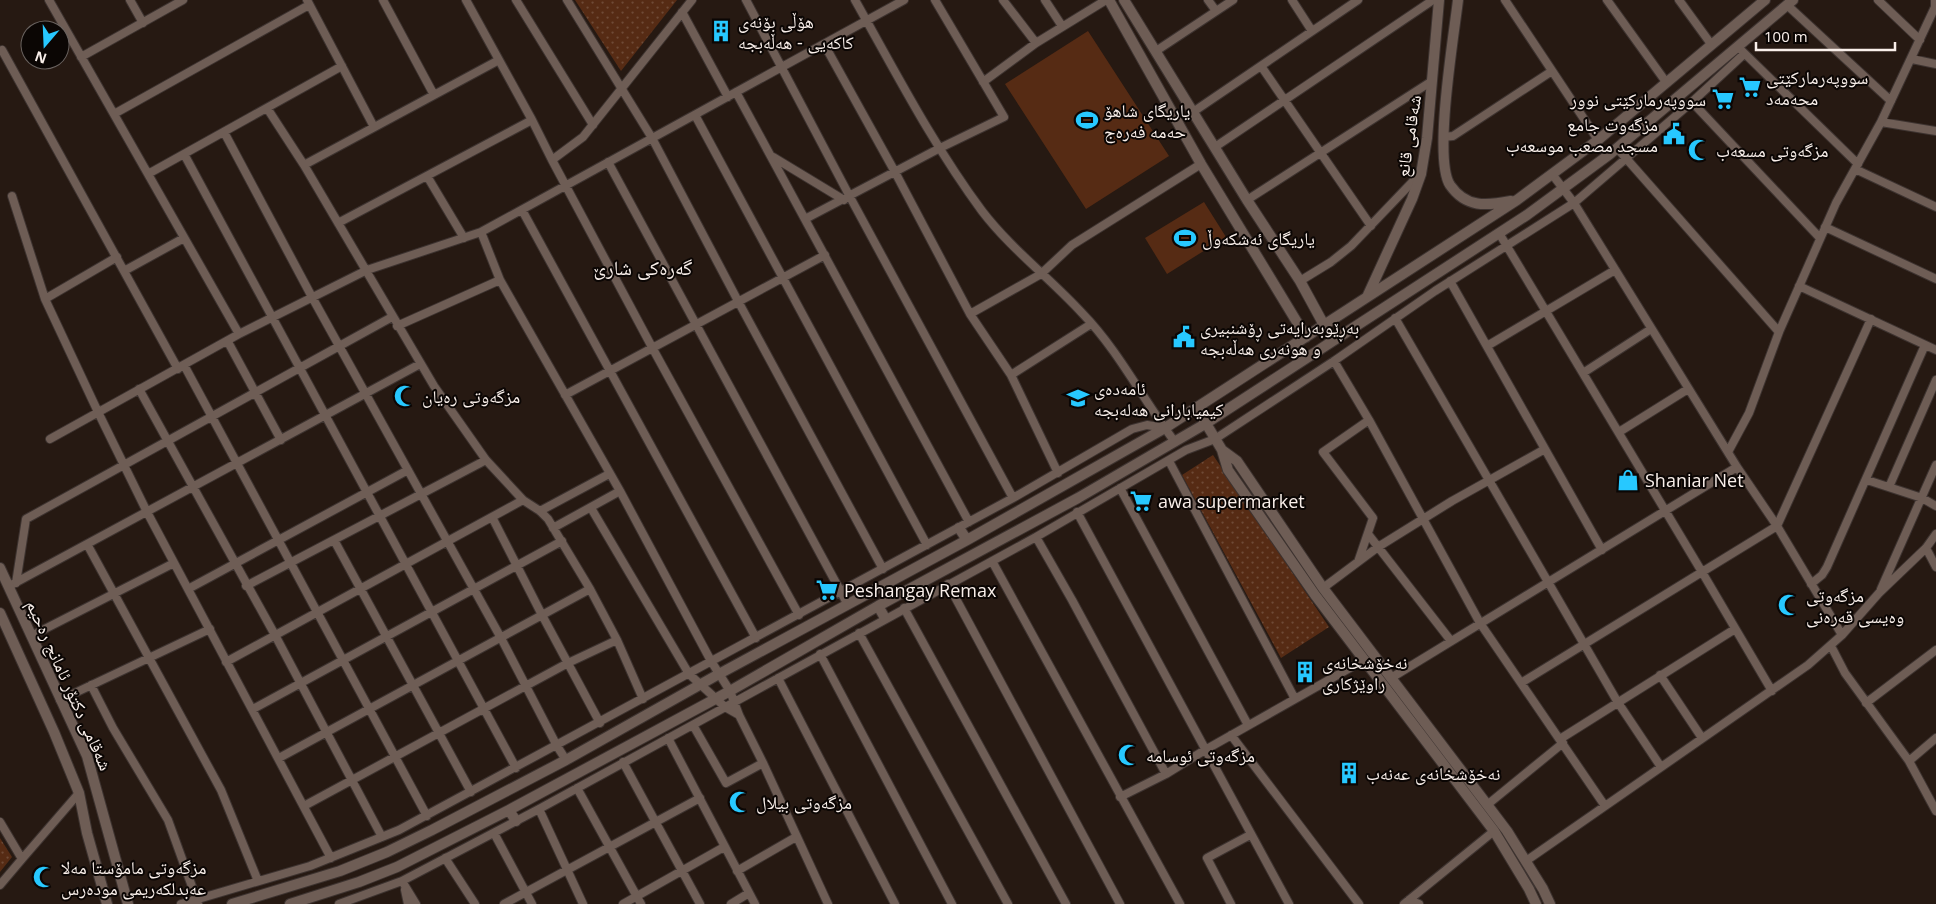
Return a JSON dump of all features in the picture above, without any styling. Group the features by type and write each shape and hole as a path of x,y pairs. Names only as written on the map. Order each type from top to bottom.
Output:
{"main road":[{"path":"1108,0 1201,164 1306,337"},
{"path":"1124,0 1247,200 1300,281 1324,325"},
{"name":"شەقامی قانع","path":"1367,297 1412,199 1421,174 1429,119 1439,0"},
{"name":"شەقامی قانع","path":"1458,0 1443,137 1442,160 1449,184 1463,198 1478,205 1492,205 1517,200"},
{"path":"232,904 316,879 387,852 566,760 719,674 967,540 1165,428 1517,200 1598,140 1765,0"},
{"path":"290,904 340,889 397,867 509,810 1078,498 1206,424 1499,233 1564,188 1740,50 1790,2"},
{"path":"1429,119 1444,121"},
{"path":"1196,407 1222,450 1228,470 1315,595 1364,660 1442,754 1488,805 1526,861 1550,904"},
{"path":"1222,450 1237,461 1323,588 1391,678 1494,831 1536,904"},
{"path":"1078,498 1080,510"},
{"path":"959,528 967,540"},
{"name":"شەقامی دکتۆر ئامانج رەحیم","path":"0,568 12,585 31,636 87,756 128,904"},
{"path":"878,606 885,618"},
{"name":"شەقامی دکتۆر ئامانج رەحیم","path":"0,612 79,793 87,834 107,904"},
{"path":"509,810 516,821"}],"street":[{"path":"49,0 239,334"},
{"path":"130,0 143,23"},
{"path":"82,57 183,0"},
{"path":"384,0 434,95"},
{"path":"466,0 532,120 653,349 799,614"},
{"path":"516,0 593,125"},
{"path":"567,0 652,138 738,302 883,569"},
{"path":"552,160 583,137 692,0"},
{"path":"746,0 782,67 847,198 1013,498"},
{"path":"855,0 940,148 982,211 1011,244 1083,313 1175,442"},
{"path":"50,439 228,342 239,334 367,270 481,232 904,0"},
{"path":"805,219 940,148 1004,117 935,0"},
{"path":"1004,0 1036,43"},
{"path":"1045,0 1062,26"},
{"path":"983,82 1036,43 1108,0"},
{"path":"1208,0 1216,12"},
{"path":"1156,52 1233,0"},
{"path":"1292,0 1312,31"},
{"path":"1193,112 1358,0"},
{"path":"1215,147 1433,0"},
{"path":"1504,0 1598,140"},
{"path":"1607,0 1666,82"},
{"path":"1679,0 1711,44"},
{"path":"1878,0 1920,40"},
{"path":"1728,452 1749,413 1798,286 1836,203 1881,122 1920,40 1932,23 1935,0"},
{"path":"114,114 308,2 374,127"},
{"path":"1790,2 1891,101"},
{"path":"682,12 728,97"},
{"path":"824,44 895,172 970,314 1011,375 1058,473"},
{"path":"2,50 124,271 211,416 427,816"},
{"path":"340,889 342,904 402,881 539,810 885,618 1036,537 1186,450 1216,440 1334,362 1395,318 1574,203 1692,102 1740,50 1856,166 1936,207"},
{"path":"1912,59 1936,64"},
{"path":"304,165 499,60"},
{"path":"148,174 342,66"},
{"path":"1261,66 1372,226"},
{"path":"1443,137 1453,136 1552,71"},
{"path":"1247,200 1432,81"},
{"path":"736,92 969,522"},
{"path":"1692,102 1820,238"},
{"path":"267,108 304,165 434,386 486,460 523,500 540,511 562,541 617,640 643,699"},
{"path":"695,115 927,545"},
{"path":"338,223 532,120"},
{"path":"1881,122 1936,131"},
{"path":"224,132 312,297 422,494 446,542 501,638 566,760"},
{"path":"1617,148 1779,332"},
{"path":"184,154 516,768"},
{"path":"771,156 847,198"},
{"path":"608,162 848,605"},
{"path":"970,314 1041,274 1072,245 1201,164"},
{"path":"1300,281 1331,262 1350,246 1372,226 1421,174"},
{"path":"1552,174 1574,203 1737,467 1777,526 1842,635"},
{"path":"427,176 464,238"},
{"path":"12,196 45,299 124,466 331,858"},
{"path":"522,210 756,638"},
{"path":"1825,227 1936,279"},
{"path":"481,232 500,280 620,491 711,662 730,690 739,715 828,904"},
{"path":"1499,233 1666,510 1772,691"},
{"path":"124,271 184,238"},
{"path":"565,395 611,372 696,323 825,255"},
{"path":"45,299 117,257"},
{"path":"1487,346 1614,270"},
{"path":"397,326 500,280"},
{"path":"1450,282 1602,550"},
{"path":"1798,286 1936,350"},
{"path":"12,585 26,519 392,317"},
{"path":"1395,318 1617,702 1661,767"},
{"path":"1521,683 1777,526 1871,319"},
{"path":"1011,375 1091,324"},
{"path":"1583,373 1651,328"},
{"path":"228,342 281,440"},
{"path":"1811,584 1828,567 1926,346"},
{"path":"1334,362 1369,420 1480,623 1562,741 1604,806"},
{"path":"12,585 420,364"},
{"path":"1889,487 1936,380"},
{"path":"1618,432 1688,388"},
{"path":"139,389 194,487 246,586 275,635 299,684 382,837"},
{"path":"1358,562 1373,518 1323,452 1369,420"},
{"path":"180,904 197,902 310,866 382,837 427,816 959,528 1136,427 1154,425 1165,428"},
{"path":"1323,588 1378,547 1488,480 1545,449"},
{"path":"246,586 486,460"},
{"path":"1169,461 1294,699"},
{"path":"1879,593 1936,466"},
{"path":"1391,678 1737,467"},
{"path":"188,589 408,470"},
{"path":"540,511 609,474"},
{"path":"1867,480 1922,498 1936,506"},
{"path":"1120,488 1248,725"},
{"path":"553,528 620,491"},
{"path":"226,662 523,500"},
{"path":"592,508 690,674 724,707 739,715"},
{"path":"1080,510 1250,835 1289,904"},
{"path":"492,517 600,723"},
{"path":"1368,534 1451,641"},
{"path":"1526,861 1772,691 1830,646 1879,593 1926,548 1936,534"},
{"path":"1036,537 1166,774"},
{"path":"334,540 471,792"},
{"path":"253,709 562,541"},
{"path":"87,544 221,790 258,881"},
{"path":"1926,548 1936,567"},
{"path":"992,561 1180,904"},
{"path":"31,636 174,563"},
{"path":"948,584 1120,904"},
{"path":"279,758 590,589"},
{"path":"904,608 1066,904"},
{"path":"60,700 210,629"},
{"path":"1488,805 1562,741 1617,702 1735,629"},
{"path":"859,633 1008,904"},
{"path":"304,806 526,685 617,640"},
{"path":"1830,646 1845,672 1908,760 1936,811"},
{"path":"1866,702 1936,650"},
{"path":"820,654 952,904"},
{"path":"1120,797 1166,774 1248,725 1364,660"},
{"path":"1660,675 1702,738"},
{"path":"778,678 895,904"},
{"path":"91,685 113,728 168,820 197,902"},
{"path":"693,725 726,783 763,763"},
{"path":"1231,735 1359,904"},
{"path":"668,738 755,904"},
{"path":"1908,760 1936,738"},
{"path":"623,762 700,904"},
{"path":"578,788 639,900"},
{"path":"0,885 79,793"},
{"path":"504,904 700,798"},
{"path":"539,810 583,904"},
{"path":"0,822 22,860"},
{"path":"1406,902 1494,831"},
{"path":"494,833 532,904"},
{"path":"1231,904 1207,858 1250,835"},
{"path":"737,871 796,837"},
{"path":"623,904 639,900 682,871 724,847"},
{"path":"445,858 475,904"},
{"path":"402,881 408,904"},
{"path":"402,881 416,904"},
{"path":"731,904 749,893"},
{"path":"1406,902 1419,904"}],"shaded area":[{"path":"575,0 677,0 621,71"},
{"name":"یاریگای شاهۆ حەمە فەرەج","path":"1088,31 1169,156 1086,209 1005,84"},
{"name":"یاریگای ئەشکەوڵ","path":"1204,202 1226,237 1167,274 1145,238"},
{"path":"1213,455 1329,627 1281,658 1182,475"},
{"path":"0,838 12,857 0,872"}],"place":[{"name":"ھۆڵی بۆنەی کاکەیی - هەڵەبجە","path":"721,31"},
{"name":"سووپەرمارکێتی محەمەد","path":"1750,87"},
{"name":"سووپەرمارکێتی نوور","path":"1723,99"},
{"name":"یاریگای شاهۆ حەمە فەرەج","path":"1087,120"},
{"name":"مزگەوت جامع مسجد مصعب موسعەب","path":"1674,134"},
{"name":"مزگەوتی مسعەب","path":"1699,150"},
{"name":"یاریگای ئەشکەوڵ","path":"1185,238"},
{"name":"بەڕێوبەرایەتی ڕۆشنبیری و هونەری هەڵەبجە","path":"1184,337"},
{"name":"مزگەوتی رەیان","path":"405,396"},
{"name":"ئامەدەی کیمیابارانی هەلەبجە","path":"1078,398"},
{"name":"Shaniar Net","path":"1628,480"},
{"name":"awa supermarket","path":"1141,501"},
{"name":"Peshangay Remax","path":"827,590"},
{"name":"مزگەوتی وەیسی قەرەنی","path":"1789,605"},
{"name":"نەخۆشخانەی راوێژکاری","path":"1305,672"},
{"name":"مزگەوتی ئوسامە","path":"1129,755"},
{"name":"نەخۆشخانەی عەنەب","path":"1349,773"},
{"name":"مزگەوتی بیلال","path":"740,802"},
{"name":"مزگەوتی مامۆستا مەلا عەبدلکەریمی مودەرس","path":"44,877"}],"district":[{"name":"گەرەکی شارێ","path":"643,267"}]}
